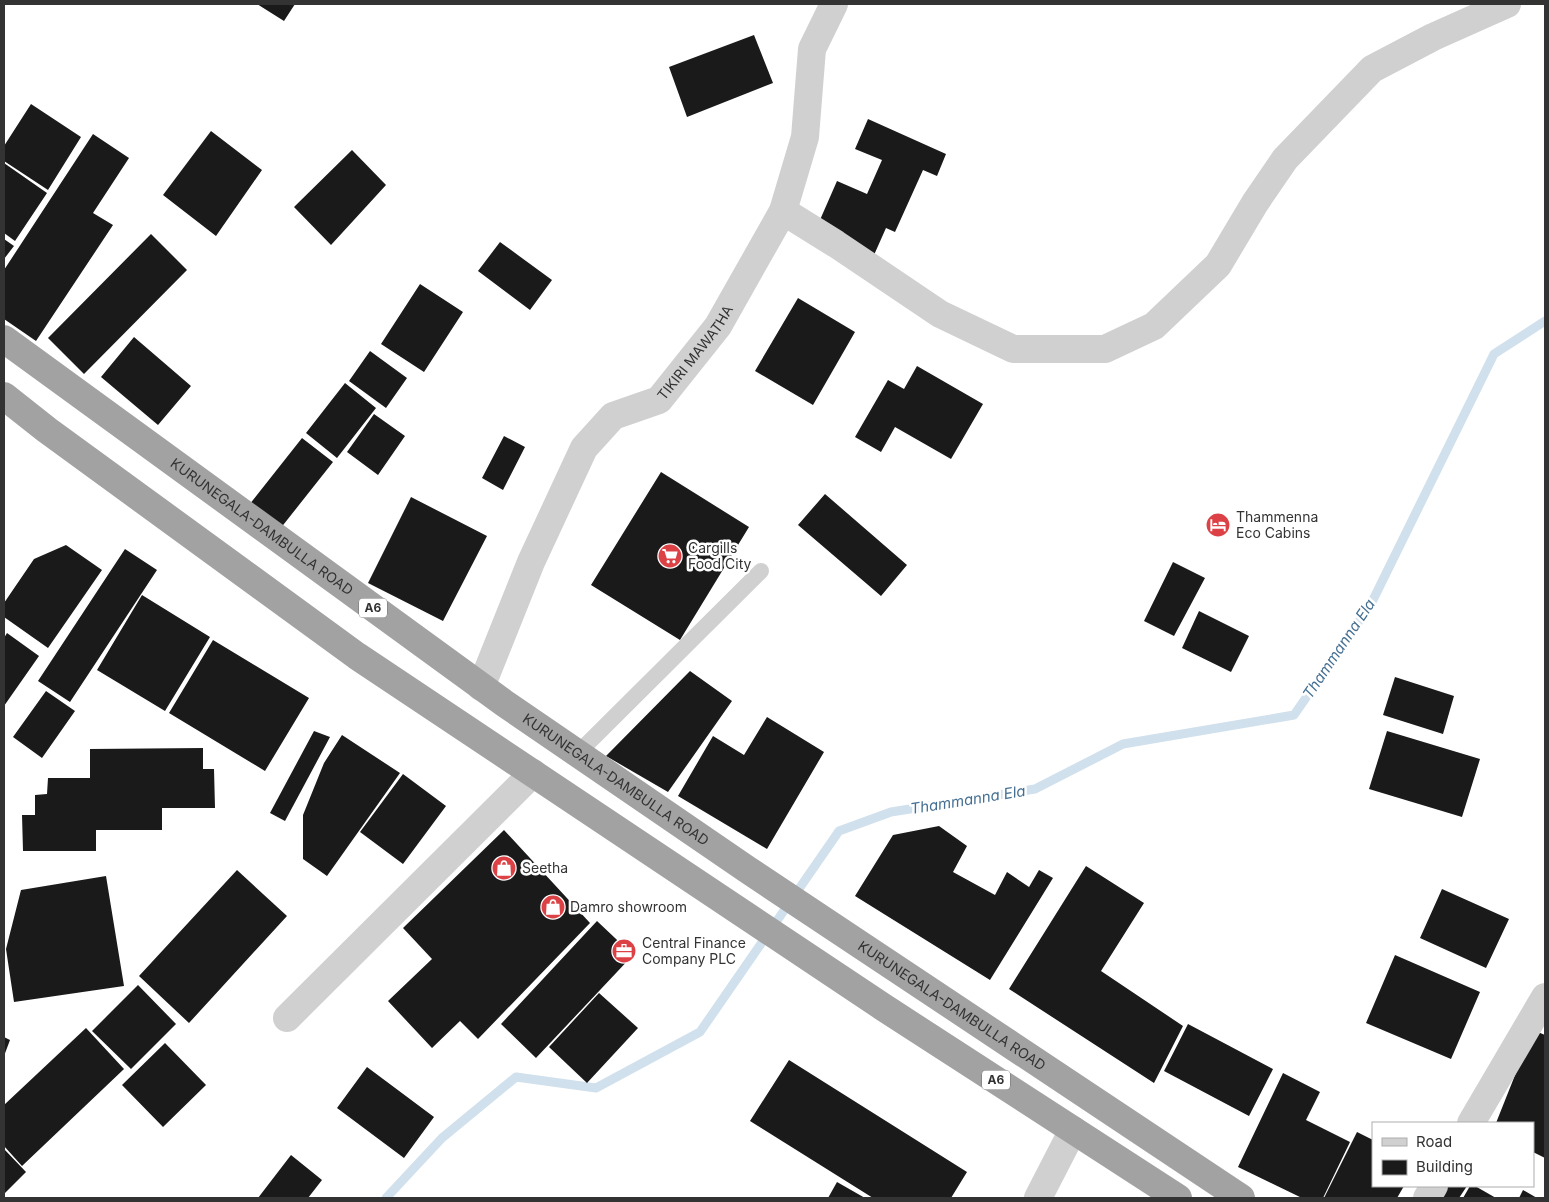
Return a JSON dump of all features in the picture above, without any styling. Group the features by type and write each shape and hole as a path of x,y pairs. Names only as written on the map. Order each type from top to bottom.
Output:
{"highway":[{"name":"KURUNEGALA-DAMBULLA ROAD","path":"4,340 481,687 748,870 1241,1198"},
{"name":"A6","path":"4,396 47,430 357,656 733,908 1178,1198"}],"street":[{"name":"TIKIRI MAWATHA","path":"481,687 532,562 584,448 613,416 659,400 718,326 783,211 805,137 812,48 834,4"},
{"path":"783,211 940,314 1013,349 1105,348 1154,326 1218,264 1285,159 1372,69 1433,37 1507,4"},
{"path":"287,1018 533,773"},
{"path":"1472,1122 1545,997"},
{"path":"1038,1198 1073,1130"},
{"path":"1426,1198 1433,1187"}],"lane":[{"path":"578,753 761,571"}],"building":[{"path":"257,4 295,4 284,21"},
{"path":"754,35 773,83 687,117 669,67"},
{"path":"31,104 81,137 48,190 4,161 4,146"},
{"path":"868,119 946,154 937,176 923,170 895,232 886,228 874,255 816,229 837,181 867,194 882,160 855,149"},
{"path":"211,131 262,170 216,236 163,195"},
{"path":"93,134 129,158 93,213 113,225 36,341 4,319 4,270"},
{"path":"352,150 386,185 331,245 294,207"},
{"path":"4,163 47,193 15,241 4,233"},
{"path":"151,234 187,270 84,374 48,338"},
{"path":"4,239 14,246 4,259"},
{"path":"500,242 552,280 530,310 478,271"},
{"path":"420,284 463,312 424,372 381,344"},
{"path":"798,298 855,332 813,405 755,371"},
{"path":"134,337 191,386 158,425 101,377"},
{"path":"370,351 407,378 386,408 349,381"},
{"path":"917,366 983,404 951,459 895,427 881,452 855,437 888,380 904,389"},
{"path":"345,383 376,408 337,458 306,433"},
{"path":"374,414 405,436 378,475 347,452"},
{"path":"504,436 525,447 503,490 482,478"},
{"path":"302,438 333,462 280,529 249,505"},
{"name":"Cargills Food City","path":"661,472 749,527 680,640 591,585"},
{"path":"825,494 907,565 881,596 798,525"},
{"path":"411,497 487,536 443,621 368,583"},
{"path":"66,545 102,570 48,648 4,617 4,603 34,559"},
{"path":"125,549 157,570 70,702 38,681"},
{"path":"1173,562 1205,578 1174,636 1144,621"},
{"path":"142,595 210,637 165,711 97,670"},
{"path":"1199,611 1249,636 1231,672 1182,648"},
{"path":"7,633 39,656 4,706 4,638"},
{"path":"213,640 309,698 265,771 169,713"},
{"path":"690,671 732,701 668,792 606,756"},
{"path":"1395,677 1454,696 1443,734 1383,715"},
{"path":"46,691 75,711 42,758 13,737"},
{"path":"767,717 824,752 767,849 678,796 713,736 744,755"},
{"path":"314,731 330,737 285,821 270,813"},
{"path":"1387,731 1480,759 1462,817 1369,789"},
{"path":"342,735 400,773 327,876 303,859 303,815 324,763"},
{"path":"203,748 203,769 214,769 215,808 162,808 162,830 96,830 96,851 23,851 22,815 35,815 35,795 47,794 48,778 90,778 90,749"},
{"path":"403,774 446,806 403,864 360,832"},
{"path":"939,826 967,846 953,872 995,895 1007,872 1029,887 1039,870 1053,878 990,980 855,896 893,835"},
{"path":"504,830 590,923 478,1039 460,1021 432,1048 388,1001 432,959 403,928"},
{"path":"1086,866 1144,903 1101,971 1183,1026 1154,1083 1009,989"},
{"path":"237,870 287,916 189,1023 139,976"},
{"path":"106,876 124,986 14,1002 6,949 21,890"},
{"path":"1442,889 1509,919 1486,968 1420,938"},
{"path":"597,921 633,955 536,1058 501,1024"},
{"path":"1395,955 1480,992 1451,1059 1366,1023"},
{"path":"138,985 176,1024 131,1069 92,1031"},
{"path":"599,993 638,1028 587,1083 549,1047"},
{"path":"1188,1024 1273,1069 1249,1116 1164,1071"},
{"path":"86,1028 124,1069 22,1166 4,1146 4,1105"},
{"path":"1533,1030 1545,1035 1545,1158 1534,1152 1534,1122 1496,1122"},
{"path":"4,1037 10,1040 4,1056"},
{"path":"165,1043 206,1085 163,1127 122,1085"},
{"path":"789,1060 967,1172 951,1198 873,1198 750,1121"},
{"path":"367,1067 434,1117 404,1158 337,1108"},
{"path":"1283,1073 1320,1092 1306,1120 1350,1142 1323,1198 1302,1198 1238,1167"},
{"path":"1357,1132 1372,1140 1372,1187 1403,1187 1397,1198 1324,1198"},
{"path":"4,1149 26,1172 4,1194"},
{"path":"291,1155 322,1180 308,1198 258,1198"},
{"path":"837,1182 865,1198 828,1198"},
{"path":"1437,1187 1466,1187 1459,1198 1431,1198"},
{"path":"1469,1187 1477,1187 1496,1198 1463,1198"},
{"path":"1523,1190 1537,1198 1519,1198"}],"waterway":[{"name":"Thammanna Ela","path":"386,1198 442,1138 516,1077 596,1088 700,1032 839,831 891,812 1035,789 1123,744 1294,715 1371,604 1494,354 1545,321"}],"place":[{"name":"Thammenna Eco Cabins","path":"1218,525"},
{"name":"Cargills Food City","path":"670,556"},
{"name":"Seetha","path":"504,868"},
{"name":"Damro showroom","path":"553,907"},
{"name":"Central Finance Company PLC","path":"624,951"}]}
